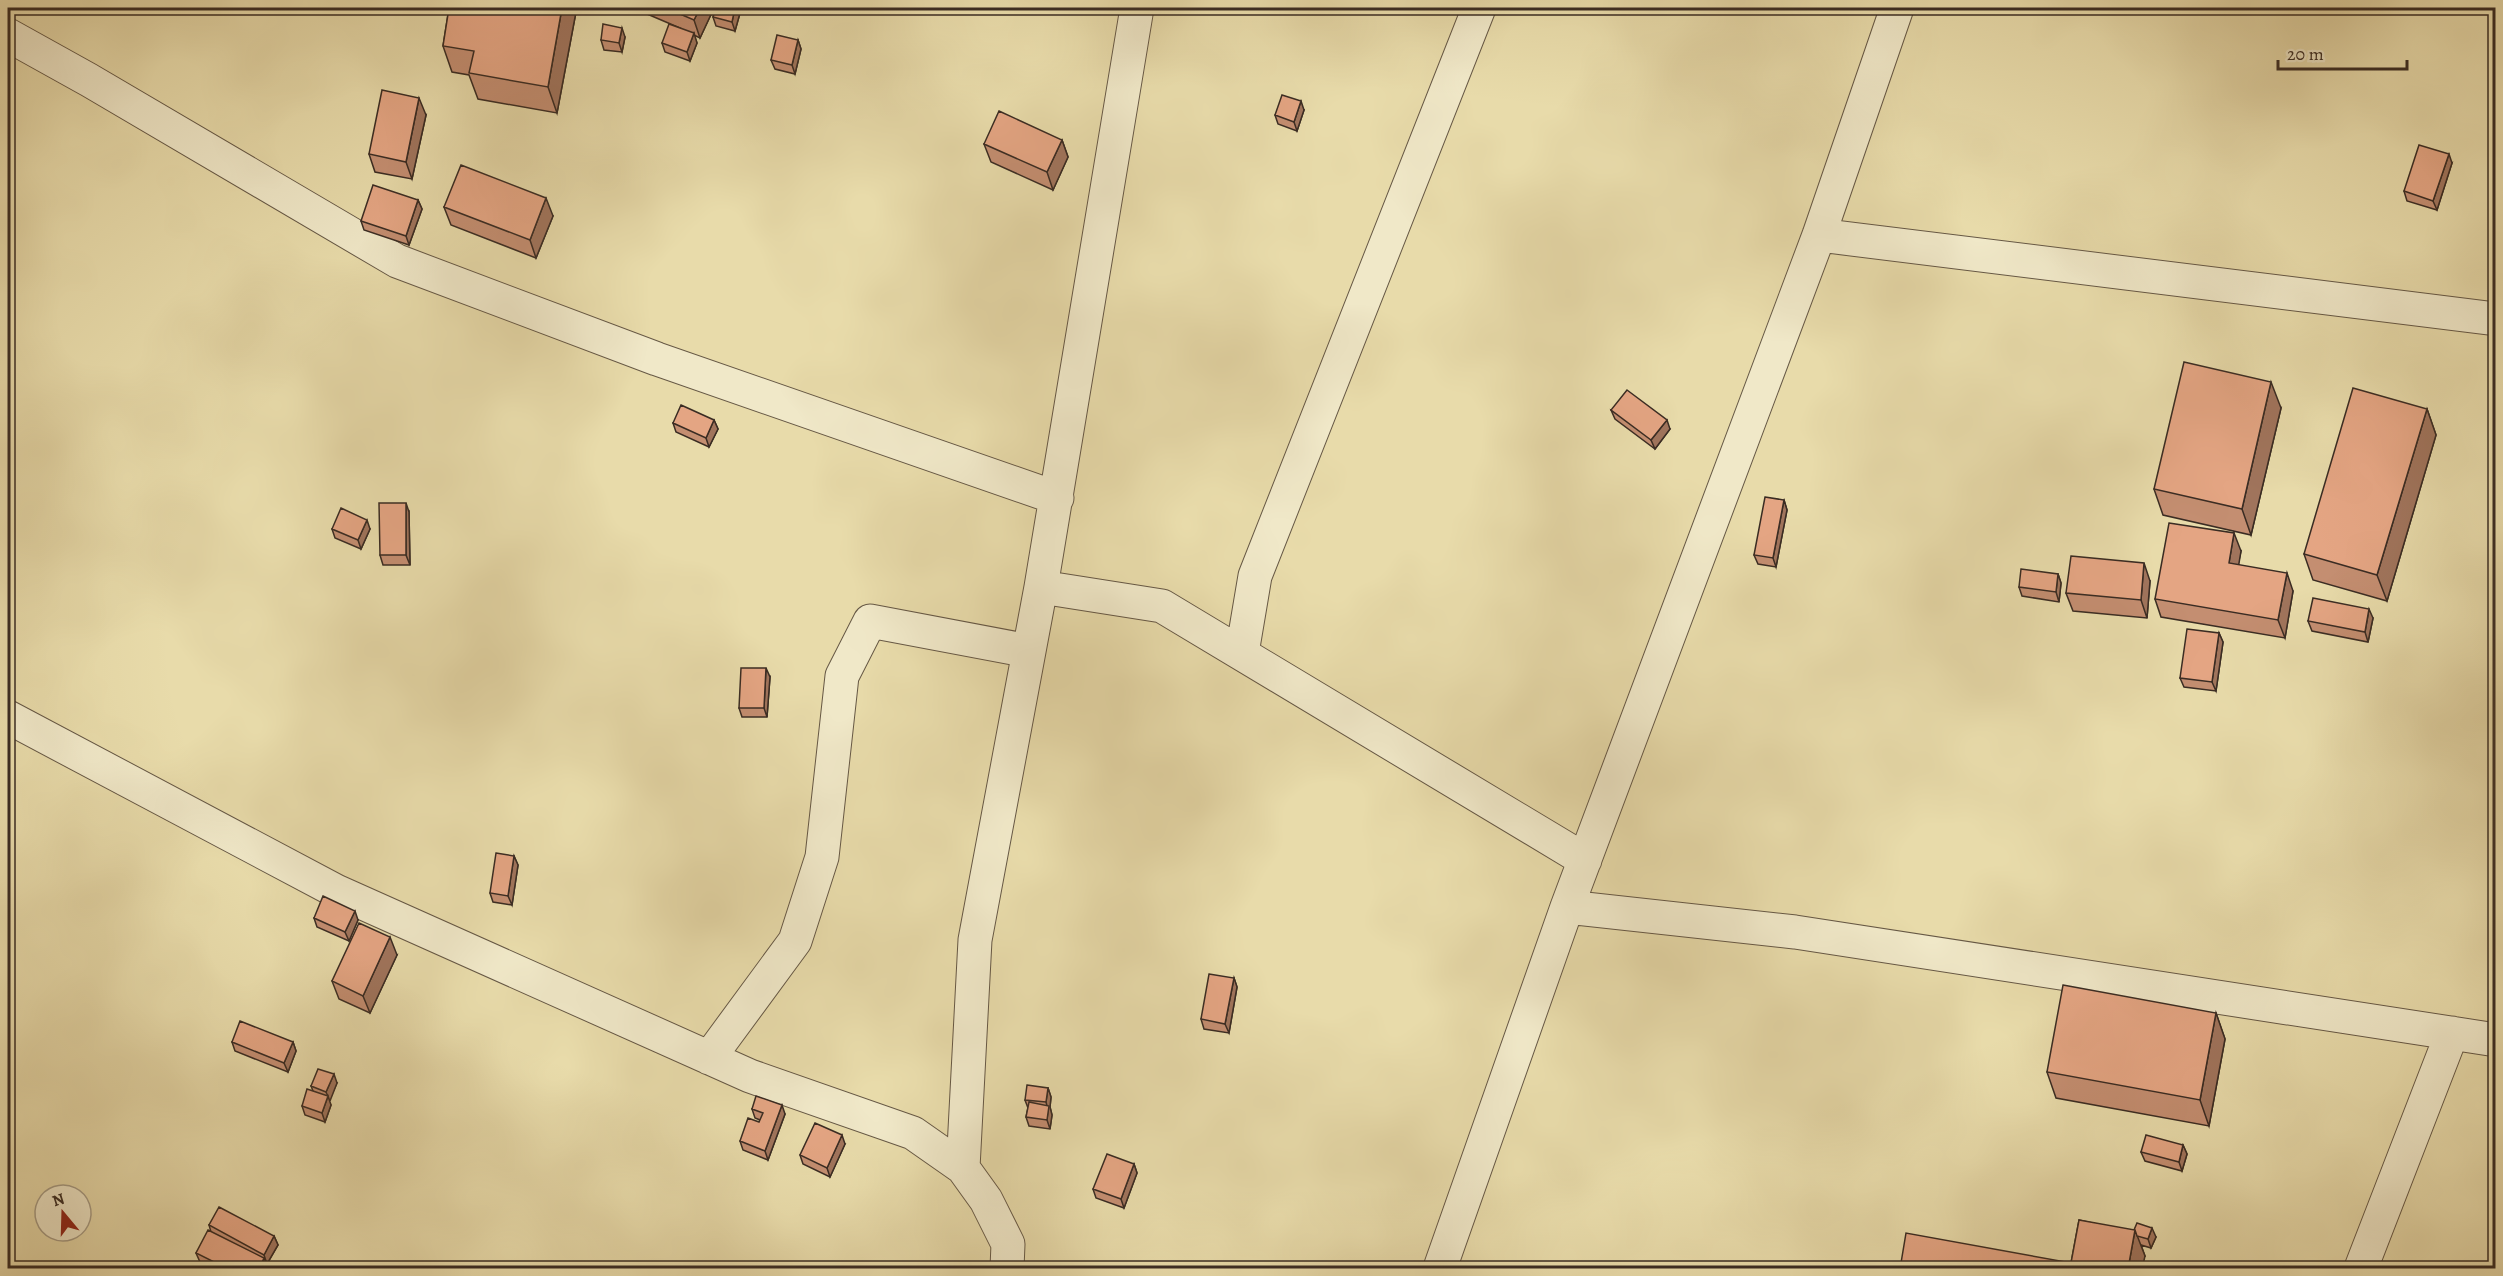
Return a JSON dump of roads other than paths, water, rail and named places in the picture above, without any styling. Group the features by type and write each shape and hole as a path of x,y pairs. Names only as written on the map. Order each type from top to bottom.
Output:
{"street":[{"path":"963,1168 975,940 1057,498 1137,8"},
{"path":"1242,653 1255,576 1479,8"},
{"path":"1440,1269 1567,907 1819,235 1897,8"},
{"path":"8,35 398,261 657,360 1057,498"},
{"path":"1819,235 2496,319"},
{"path":"1041,587 1162,606 1585,860"},
{"path":"709,1058 795,941 822,857 842,676 870,621 1029,651"},
{"path":"8,717 336,891 750,1076 913,1133 963,1168 986,1200 1008,1244 1007,1269"},
{"path":"1567,907 1795,932 2496,1040"},
{"path":"2361,1269 2452,1033"}]}
